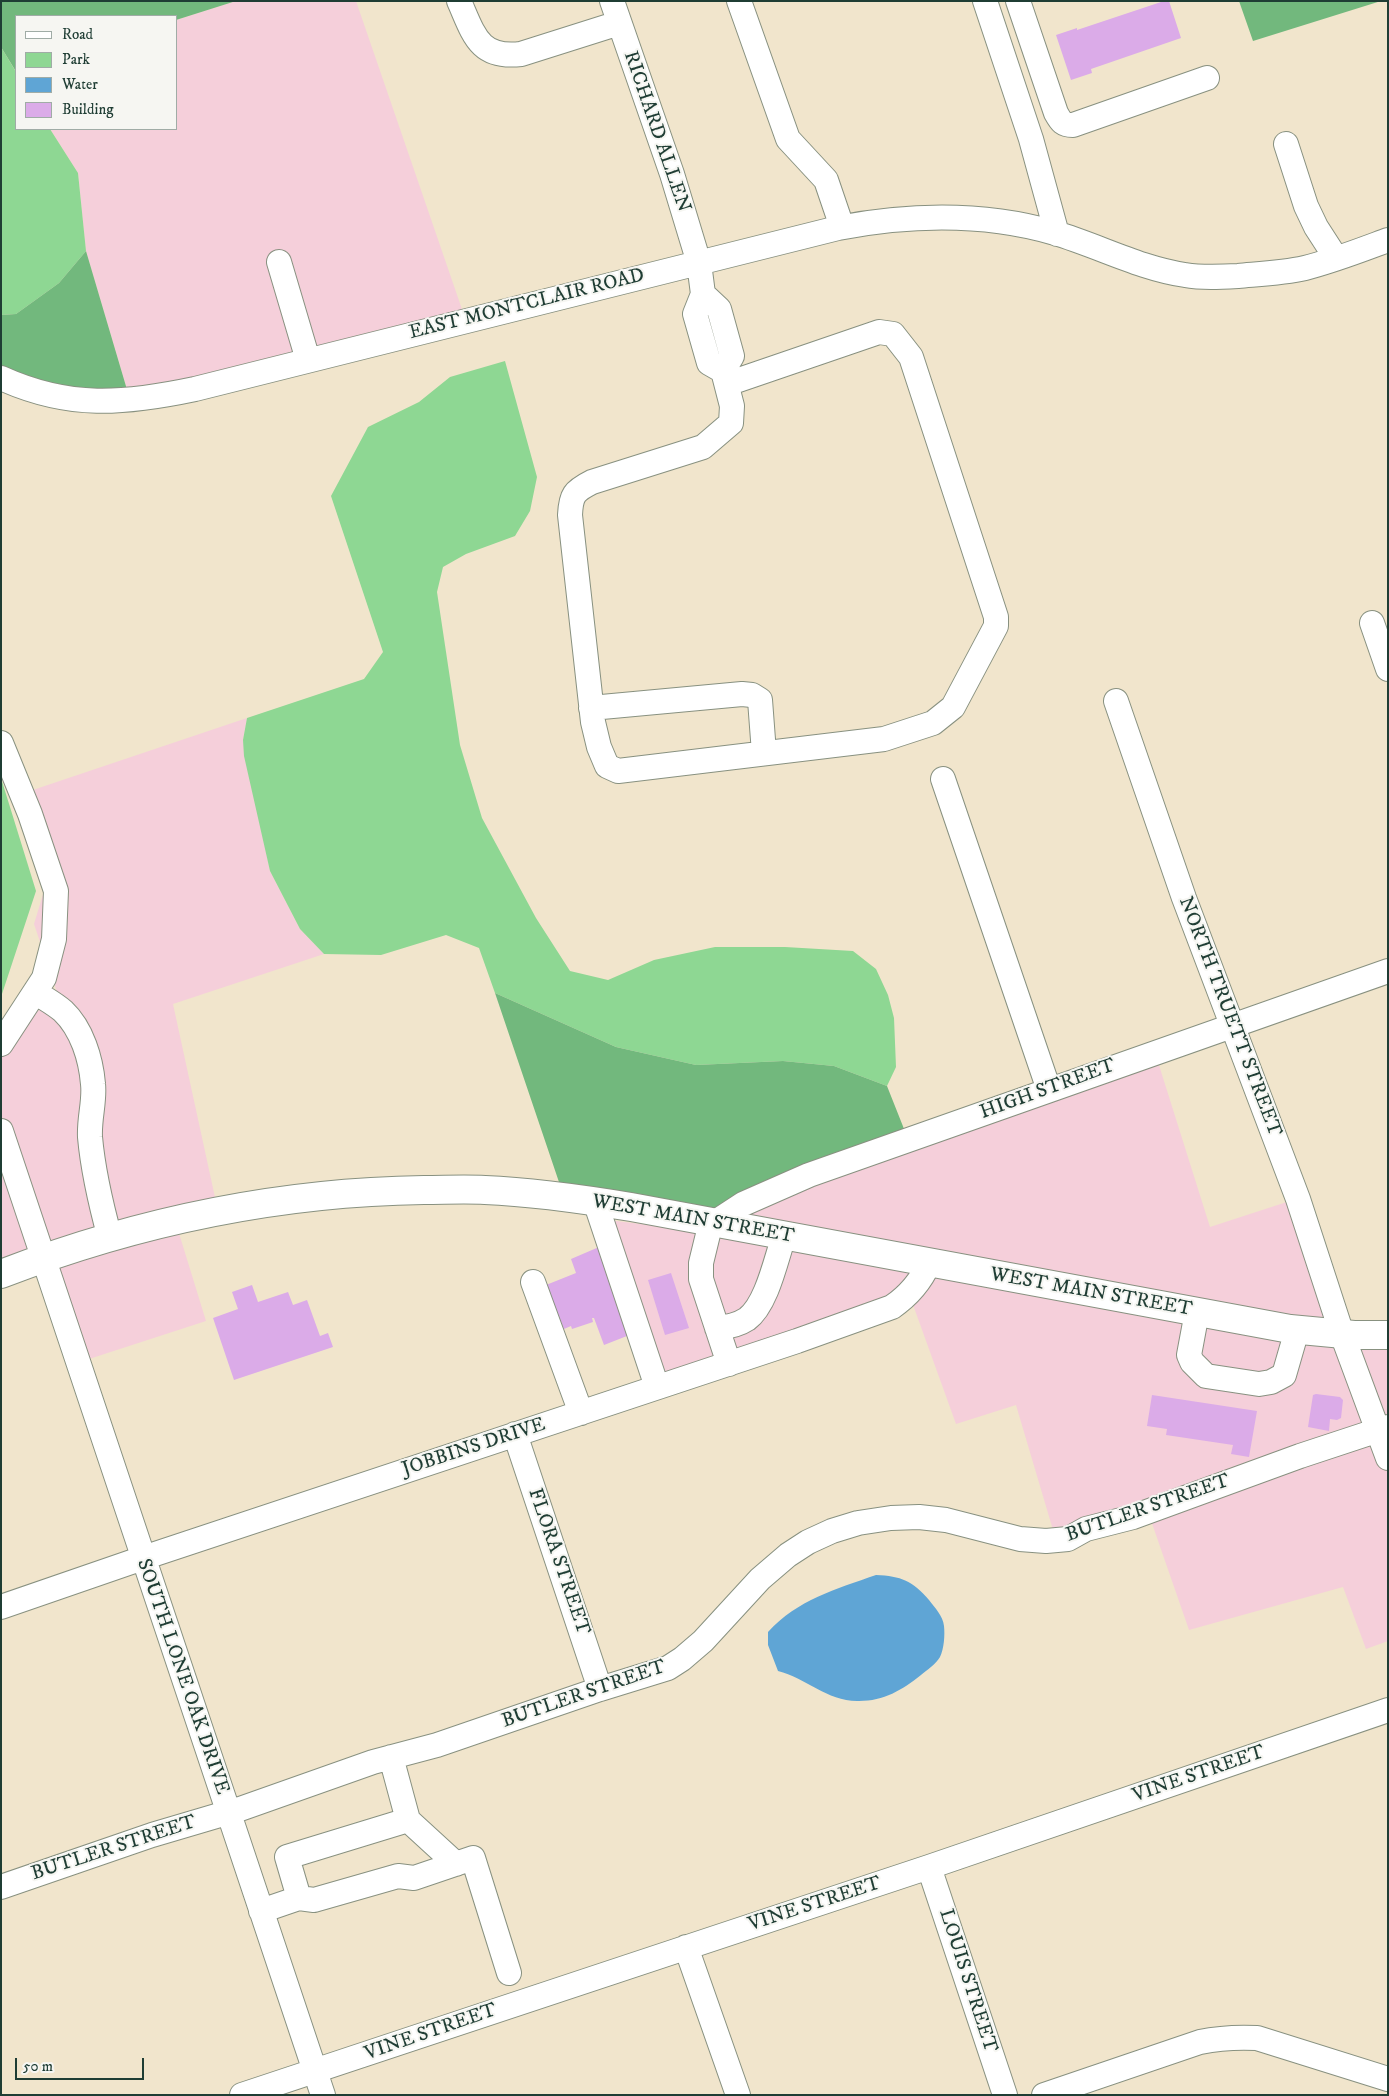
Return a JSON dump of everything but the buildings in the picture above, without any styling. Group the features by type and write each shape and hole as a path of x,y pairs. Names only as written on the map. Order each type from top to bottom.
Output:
{"main road":[{"name":"WEST MAIN STREET","path":"1,1274 42,1258 149,1226 270,1201 373,1191 484,1190 595,1201 1297,1330 1388,1336"}],"street":[{"path":"459,1 472,32 482,45 492,52 506,55 521,54 615,12"},
{"path":"739,1 788,139 826,180 842,227"},
{"path":"985,1 1031,139 1057,234"},
{"path":"1018,1 1056,113 1060,121 1066,125 1073,125 1207,78"},
{"name":"RICHARD ALLEN","path":"615,12 672,174 699,263 703,294 695,314 709,363 725,377"},
{"path":"1286,144 1306,206 1316,227 1336,258"},
{"name":"EAST MONTCLAIR ROAD","path":"1,378 51,396 114,402 146,399 195,389 842,227 923,216 956,217 1020,225 1057,234 1150,267 1185,275 1216,277 1264,274 1305,268 1388,240"},
{"path":"279,262 308,360"},
{"path":"879,332 894,334 912,356 996,616 996,626 953,707 933,723 884,739 618,771 607,766 598,747 591,708 570,515 571,499 580,488 592,482 703,447 731,423 732,406 725,377 879,332"},
{"path":"1372,623 1388,669"},
{"path":"591,708 742,694 752,695 760,700 764,753"},
{"name":"NORTH TRUETT STREET","path":"1116,701 1184,898 1298,1199 1342,1334 1383,1429 1388,1458"},
{"path":"1,744 30,814 56,891 54,939 44,978 1,1044"},
{"path":"943,779 1050,1090"},
{"name":"HIGH STREET","path":"712,1222 743,1204 809,1175 1388,971"},
{"path":"35,992 63,1011 75,1026 89,1060 93,1085 89,1120 91,1150 100,1201 110,1238"},
{"name":"SOUTH LONE OAK DRIVE","path":"1,1131 322,2095"},
{"path":"595,1201 658,1387"},
{"path":"712,1222 701,1263 701,1279 729,1364"},
{"path":"717,1328 735,1325 748,1318 757,1308 764,1295 784,1236"},
{"name":"JOBBINS DRIVE","path":"1,1607 143,1558 729,1364 892,1307 902,1300 922,1277 929,1263"},
{"path":"533,1282 581,1412"},
{"path":"1197,1312 1188,1355 1192,1362 1206,1376 1259,1384 1272,1382 1284,1375 1297,1330"},
{"name":"BUTLER STREET","path":"1,1886 152,1835 228,1813 391,1757 437,1745 600,1689 668,1668 682,1659 702,1641 760,1579 781,1561 808,1542 832,1531 858,1523 891,1518 919,1517 946,1520 1020,1538 1046,1541 1068,1539 1086,1529 1133,1517 1300,1456 1383,1429"},
{"name":"FLORA STREET","path":"515,1434 600,1689"},
{"name":"VINE STREET","path":"242,2095 929,1867 1388,1710"},
{"path":"391,1757 408,1820 456,1864"},
{"path":"300,1898 287,1857 408,1820"},
{"path":"261,1911 300,1898 314,1900 398,1876 414,1878 473,1858 509,1973"},
{"name":"LOUIS STREET","path":"929,1867 1005,2095"},
{"path":"686,1947 738,2095"},
{"path":"1044,2095 1200,2042 1226,2038 1257,2038 1388,2078"}],"shaded area":[{"path":"236,1 356,1 465,318 128,393 86,251 78,173 51,130 178,130 178,19"},
{"path":"247,718 243,740 270,871 300,929 324,954 173,1004 216,1202 1,1263 1,1027 60,1001 34,924 44,891 15,796"},
{"path":"1158,1062 1210,1227 1296,1199 1331,1323 727,1215"},
{"path":"600,1219 689,1230 1388,1345 1388,1641 1366,1649 1343,1587 1189,1630 1147,1509 1056,1540 1016,1405 956,1424 912,1302 656,1378"},
{"path":"178,1230 206,1321 86,1360 54,1265"}],"green space":[{"path":"1,1 236,1 178,19 178,15 15,15 15,70 1,47"},
{"path":"1239,1 1381,1 1253,41"},
{"path":"1,47 15,70 15,130 51,130 78,173 86,251 59,283 16,314 1,315"},
{"path":"86,251 128,393 1,382 1,315 16,314 59,283"},
{"path":"505,361 537,477 530,511 515,536 466,554 443,567 437,592 460,745 482,818 536,918 570,971 608,980 654,960 715,947 785,947 853,951 876,969 888,995 894,1018 896,1067 887,1086 834,1066 783,1061 696,1065 616,1047 495,993 479,948 446,935 381,955 324,954 300,929 270,871 244,756 243,740 247,718 364,679 383,652 331,496 368,427 419,402 450,377"},
{"path":"1,778 36,891 1,997"},
{"path":"495,993 616,1047 696,1065 783,1061 834,1066 887,1086 910,1144 727,1215 561,1188"}],"water":[{"path":"876,1575 900,1578 912,1584 929,1600 938,1612 944,1626 944,1642 940,1657 934,1664 892,1694 877,1699 859,1701 837,1698 778,1671 768,1645 768,1632 779,1621 818,1597"}]}
